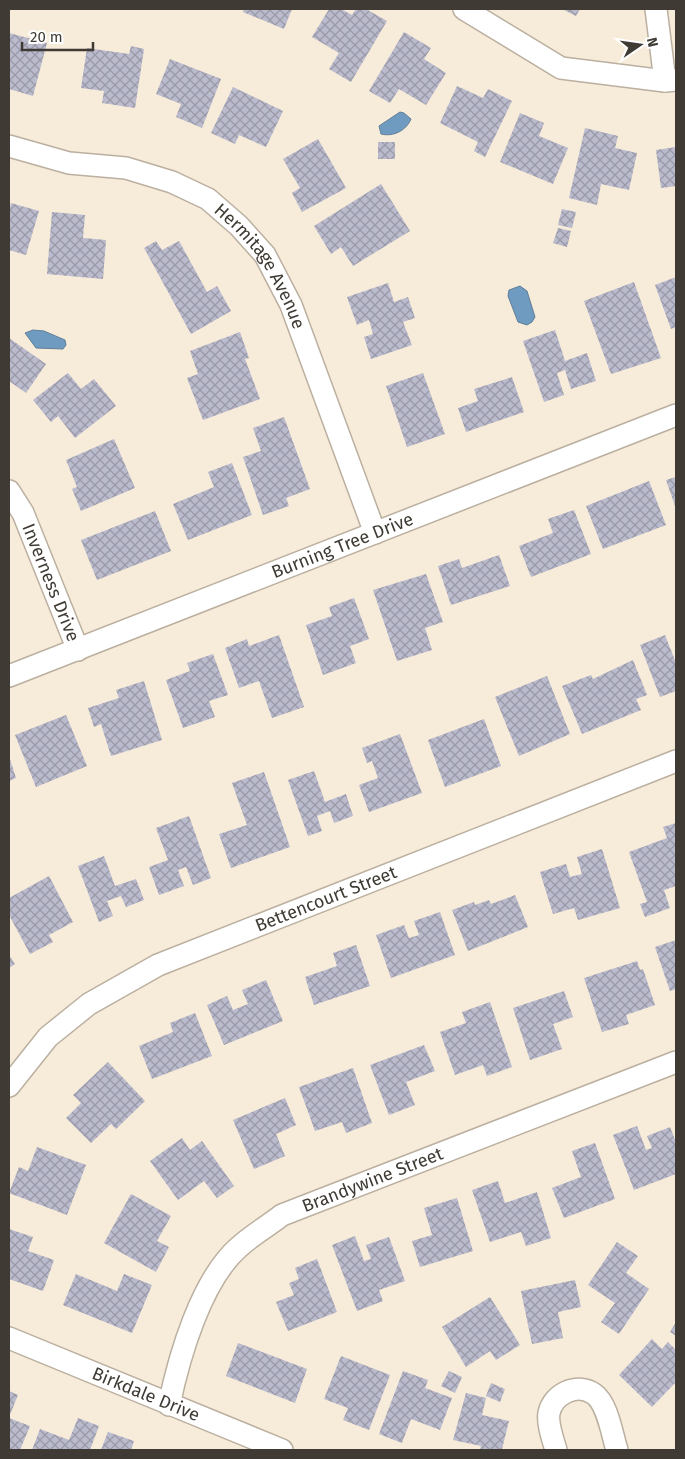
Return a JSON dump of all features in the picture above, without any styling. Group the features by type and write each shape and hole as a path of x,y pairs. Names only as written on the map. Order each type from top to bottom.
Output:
{"street":[{"path":"464,9 561,68 670,80 656,9"},
{"name":"Hermitage Avenue","path":"9,146 69,163 126,168 172,182 208,199 239,226 265,255 290,305 375,533"},
{"name":"Burning Tree Drive","path":"9,676 676,415"},
{"name":"Inverness Drive","path":"9,491 23,513 78,650"},
{"name":"Bettencourt Street","path":"9,1086 48,1037 89,1004 158,965 676,761"},
{"name":"Brandywine Street","path":"169,1405 174,1380 194,1320 213,1280 238,1248 282,1215 676,1062"},
{"name":"Birkdale Drive","path":"9,1338 282,1450"},
{"path":"556,1450 548,1414 555,1398 567,1391 581,1389 595,1394 604,1408 617,1450"}],"water":[{"path":"400,112 411,119 406,127 394,134 381,134 379,126"},
{"path":"520,286 527,291 535,317 527,325 518,322 508,296 509,290"},
{"path":"33,330 44,331 65,340 66,345 63,349 36,348 25,333"}],"building":[{"path":"244,9 292,9 284,29 243,12"},
{"path":"329,9 341,9 352,15 356,9 366,9 387,21 351,82 329,69 339,53 312,37"},
{"path":"562,9 580,9 576,16"},
{"path":"404,32 431,48 424,59 446,73 426,105 399,89 390,103 369,91"},
{"path":"9,33 47,43 33,96 9,89"},
{"path":"131,46 144,49 135,108 102,103 104,91 81,88 87,48 129,54"},
{"path":"170,59 221,79 202,128 176,117 181,104 156,94"},
{"path":"457,86 483,98 488,89 512,101 485,157 474,151 478,142 440,123"},
{"path":"233,87 283,111 266,147 239,135 235,144 211,133"},
{"path":"520,113 544,123 539,136 568,148 553,184 500,162"},
{"path":"585,128 618,136 615,148 637,153 629,190 601,184 597,205 569,198"},
{"path":"318,139 346,188 302,212 292,193 300,188 283,159"},
{"path":"378,142 395,142 395,159 378,159"},
{"path":"676,147 676,186 661,188 656,150"},
{"path":"381,184 410,231 353,266 341,247 331,254 314,226"},
{"path":"11,203 39,211 26,255 9,250 9,212"},
{"path":"562,209 576,212 572,228 558,225"},
{"path":"52,212 85,215 83,238 106,240 103,279 47,274"},
{"path":"558,228 571,231 567,247 553,243"},
{"path":"156,241 162,250 179,241 207,292 217,286 231,311 191,334 144,248"},
{"path":"676,277 676,327 671,329 655,285"},
{"path":"634,282 661,358 611,374 584,301"},
{"path":"388,283 394,302 408,297 415,318 403,322 412,345 371,359 364,337 373,334 369,320 357,325 347,297"},
{"path":"555,330 565,361 587,353 596,381 571,389 565,370 557,373 564,395 544,402 523,341"},
{"path":"240,332 249,358 245,359 260,399 203,420 187,378 198,374 190,351"},
{"path":"9,338 46,364 26,393 9,381"},
{"path":"68,373 81,389 94,379 116,406 75,438 58,416 51,422 33,400"},
{"path":"423,373 445,434 407,447 386,386"},
{"path":"512,377 524,412 466,432 458,408 478,401 474,389"},
{"path":"284,417 310,489 286,498 289,506 263,515 243,457 261,451 253,428"},
{"path":"114,439 135,488 81,511 72,489 77,487 66,460"},
{"path":"232,463 252,515 188,540 173,504 214,487 208,472"},
{"path":"676,477 676,509 666,480"},
{"path":"649,481 666,525 603,549 586,506"},
{"path":"574,510 591,554 531,577 519,546 553,533 548,519"},
{"path":"155,511 171,551 97,580 81,540"},
{"path":"499,555 510,586 451,605 438,566 459,559 462,568"},
{"path":"426,574 443,622 425,628 432,650 397,661 373,590"},
{"path":"354,598 369,639 350,646 356,663 323,675 306,625 332,616 329,607"},
{"path":"279,635 304,707 272,718 259,681 239,688 225,648 247,639 249,646"},
{"path":"665,635 676,663 676,691 660,697 640,645"},
{"path":"213,654 228,695 209,701 215,717 183,728 166,680 190,671 187,663"},
{"path":"633,660 647,695 636,699 641,710 582,734 562,686 591,675 593,679"},
{"path":"547,676 570,734 519,756 495,697"},
{"path":"144,681 162,740 111,756 101,724 94,727 88,708 119,698 116,690"},
{"path":"66,715 87,766 36,787 15,735"},
{"path":"484,719 501,766 445,787 428,740"},
{"path":"400,734 422,793 369,812 359,785 378,778 372,761 367,763 362,748"},
{"path":"9,756 16,778 9,781"},
{"path":"314,771 325,802 346,794 353,816 334,823 330,811 317,816 322,831 308,836 288,780"},
{"path":"264,772 290,847 231,868 219,834 247,825 232,783"},
{"path":"189,816 211,878 193,885 186,867 178,870 184,886 159,895 149,867 168,860 156,828"},
{"path":"676,823 676,886 664,890 670,908 645,917 640,904 647,902 629,852 667,838 663,827"},
{"path":"602,849 620,908 578,920 574,908 553,914 540,872 566,864 570,877 582,874 577,857"},
{"path":"104,856 115,886 136,879 144,900 126,907 121,896 107,901 113,916 99,922 78,866"},
{"path":"49,876 73,922 49,935 53,942 30,954 9,915 9,898"},
{"path":"515,895 528,927 468,951 452,910 474,902 475,905 489,900 491,904"},
{"path":"440,912 455,955 391,978 376,935 404,925 409,938 419,935 414,921"},
{"path":"676,940 676,989 670,991 655,947"},
{"path":"356,945 370,986 314,1005 305,977 337,966 333,953"},
{"path":"9,955 15,964 9,968"},
{"path":"637,961 640,970 643,969 655,1005 626,1015 629,1024 602,1032 584,978"},
{"path":"266,980 283,1021 224,1045 207,1005 227,996 233,1010 248,1004 242,990"},
{"path":"564,991 573,1017 553,1024 562,1049 530,1060 513,1008"},
{"path":"490,1002 512,1067 487,1076 483,1065 455,1075 440,1032 466,1023 462,1012"},
{"path":"195,1013 212,1056 152,1079 139,1046 173,1032 170,1023"},
{"path":"424,1045 435,1071 406,1082 415,1105 389,1115 370,1065"},
{"path":"108,1062 145,1101 116,1129 111,1124 91,1143 66,1118 81,1103 73,1095"},
{"path":"353,1068 372,1123 346,1133 342,1122 315,1131 299,1087"},
{"path":"285,1098 296,1125 276,1134 285,1156 254,1169 233,1120"},
{"path":"637,1126 646,1150 652,1148 647,1136 670,1127 676,1142 676,1174 634,1190 613,1135"},
{"path":"182,1138 190,1150 202,1141 234,1186 217,1198 204,1181 178,1200 150,1161"},
{"path":"595,1143 615,1199 564,1218 552,1188 581,1177 572,1151"},
{"path":"37,1147 86,1165 67,1215 9,1193 19,1167 28,1171"},
{"path":"498,1181 505,1203 537,1192 551,1238 526,1246 521,1232 490,1242 472,1190"},
{"path":"131,1194 171,1216 157,1241 169,1247 156,1272 104,1243"},
{"path":"457,1198 473,1251 420,1267 412,1241 432,1235 424,1208"},
{"path":"9,1229 33,1237 28,1251 54,1260 43,1291 9,1279"},
{"path":"355,1236 364,1261 371,1259 366,1245 389,1237 405,1281 379,1290 383,1301 357,1311 332,1245"},
{"path":"617,1242 638,1256 626,1273 649,1289 619,1334 601,1322 615,1303 588,1285"},
{"path":"317,1259 337,1312 288,1331 276,1302 294,1295 289,1283 299,1279 295,1268"},
{"path":"76,1274 117,1291 124,1274 152,1285 132,1333 63,1305"},
{"path":"575,1280 581,1307 558,1312 563,1338 532,1344 521,1291"},
{"path":"490,1297 520,1345 496,1360 490,1351 466,1367 442,1327"},
{"path":"676,1322 676,1336 670,1332"},
{"path":"652,1339 662,1349 668,1342 676,1350 676,1382 652,1407 619,1375"},
{"path":"238,1343 307,1369 295,1403 226,1376"},
{"path":"341,1356 390,1375 369,1430 343,1420 348,1408 324,1399"},
{"path":"403,1371 428,1380 425,1388 452,1398 440,1430 411,1419 402,1443 379,1434"},
{"path":"449,1371 462,1377 455,1393 441,1386"},
{"path":"491,1383 505,1389 500,1402 486,1396"},
{"path":"9,1391 18,1395 9,1417"},
{"path":"466,1393 486,1398 482,1415 509,1421 502,1449 506,1450 480,1450 481,1446 453,1440"},
{"path":"9,1418 30,1426 20,1450 9,1449"},
{"path":"78,1418 99,1426 90,1450 32,1450 40,1429 69,1440"},
{"path":"108,1432 134,1441 131,1450 101,1450"}]}
